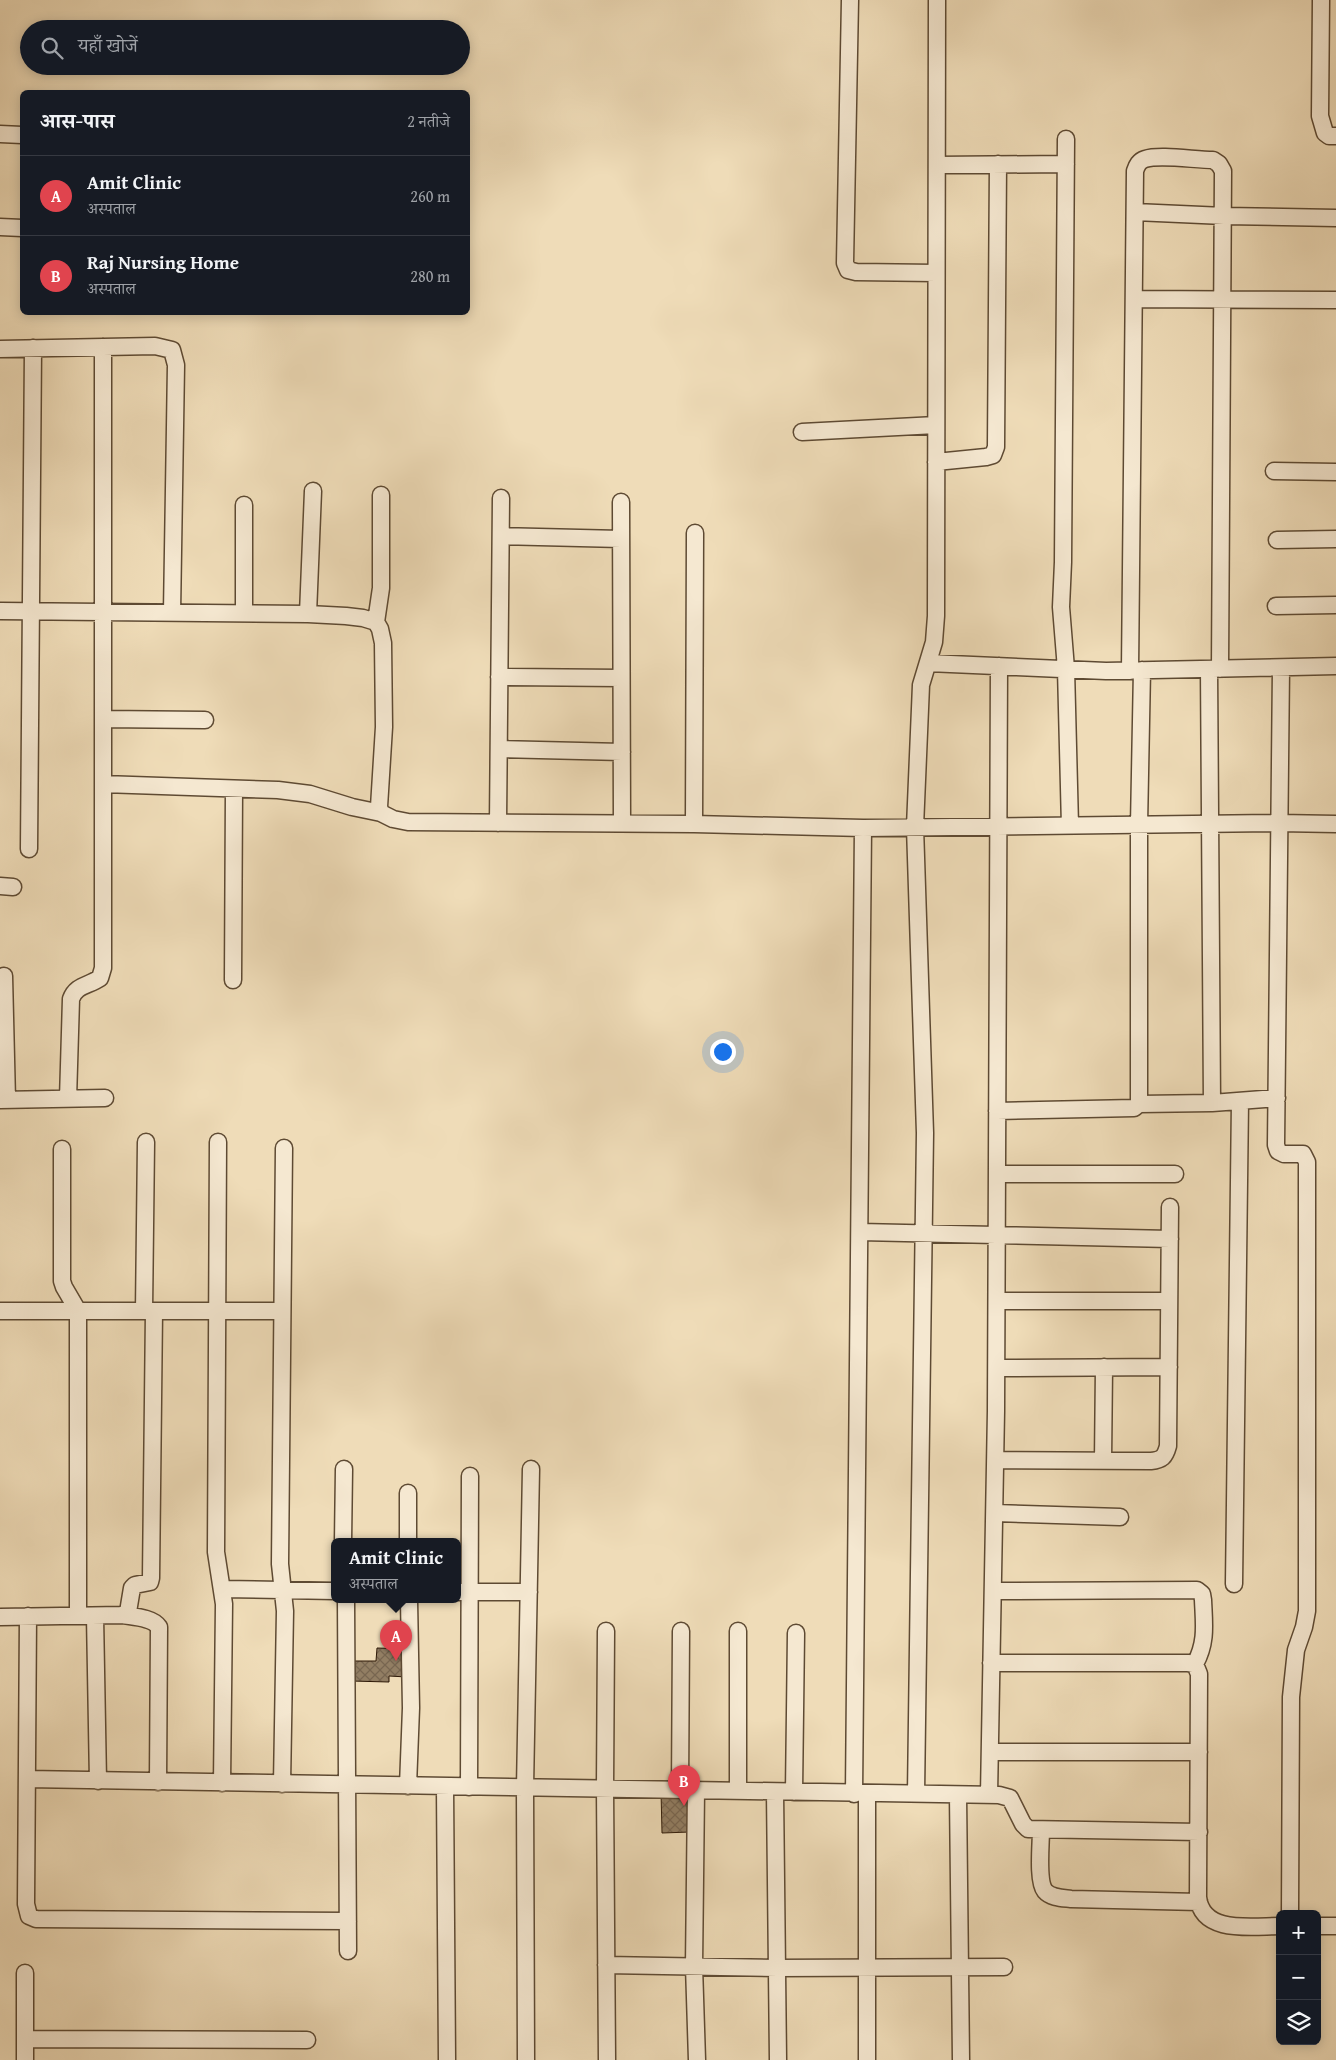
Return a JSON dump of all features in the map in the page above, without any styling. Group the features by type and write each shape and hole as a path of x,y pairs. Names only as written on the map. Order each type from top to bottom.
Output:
{"street":[{"path":"850,0 845,263 848,270 856,272 936,272"},
{"path":"916,1794 925,1133 915,827 921,684 934,642 936,616 937,0"},
{"path":"1321,0 1320,116 1325,133 1329,136 1336,136"},
{"path":"0,134 20,135"},
{"path":"1066,139 1064,553 1060,593 1066,669 1070,826"},
{"path":"1140,1104 1134,299 1135,171 1138,163 1144,159 1158,158 1213,160 1219,164 1223,171 1224,216 1215,669 1210,824 1212,1102"},
{"path":"936,462 986,457 993,454 996,447 998,164"},
{"path":"937,165 1066,164"},
{"path":"1135,212 1336,218"},
{"path":"0,227 20,228"},
{"path":"1134,299 1336,300"},
{"path":"0,349 155,346 172,350 176,366 172,613"},
{"path":"68,1099 71,999 74,992 80,987 100,978 103,968 103,347"},
{"path":"29,849 33,348"},
{"path":"802,432 936,425"},
{"path":"1274,471 1336,472"},
{"path":"308,614 313,491"},
{"path":"381,495 381,588 376,622 383,642 384,728 379,799 381,813"},
{"path":"498,823 501,498"},
{"path":"621,502 622,823"},
{"path":"244,505 244,613"},
{"path":"694,824 695,533"},
{"path":"500,536 621,539"},
{"path":"1277,540 1336,540"},
{"path":"1276,606 1336,605"},
{"path":"0,611 308,614 363,618 376,622"},
{"path":"928,662 1066,669 1136,670 1336,666"},
{"path":"989,1795 997,1368 999,666"},
{"path":"1281,668 1276,1146 1284,1154 1303,1154 1307,1162 1307,1611 1296,1650 1291,1697 1290,1910"},
{"path":"500,676 621,678"},
{"path":"103,718 205,720"},
{"path":"499,749 622,752"},
{"path":"103,784 278,790 310,794 408,822 622,823 863,828 1336,824"},
{"path":"233,980 234,788"},
{"path":"863,828 860,1232 861,1794 868,1967 868,2060"},
{"path":"4,976 3,1100 105,1098"},
{"path":"997,1112 1134,1108 1140,1104 1277,1098"},
{"path":"1234,1584 1240,1101"},
{"path":"122,1615 128,1612 132,1588 135,1585 147,1583 151,1578 146,1142"},
{"path":"218,1142 216,1564 224,1604 222,1783"},
{"path":"282,1784 285,1610 280,1564 284,1148"},
{"path":"62,1149 62,1281 78,1311 86,1616 98,1781"},
{"path":"997,1174 1176,1174"},
{"path":"996,1460 1159,1460 1166,1455 1168,1446 1170,1207"},
{"path":"860,1232 1170,1239"},
{"path":"997,1301 1169,1301"},
{"path":"0,1311 282,1311"},
{"path":"997,1368 1169,1366"},
{"path":"1103,1461 1104,1367"},
{"path":"343,1538 344,1469"},
{"path":"526,2060 526,1788 531,1469"},
{"path":"469,1787 463,1592 470,1476"},
{"path":"408,1492 408,1538"},
{"path":"994,1513 1120,1517"},
{"path":"222,1589 282,1588 331,1591"},
{"path":"993,1591 1197,1590 1202,1594 1203,1600 1204,1638 1202,1651 1195,1664"},
{"path":"463,1592 529,1592"},
{"path":"346,1603 348,1951"},
{"path":"408,1603 411,1708 408,1786"},
{"path":"0,1617 122,1615 156,1622 159,1627 158,1782"},
{"path":"28,1616 26,1904 27,1912 32,1918 348,1921"},
{"path":"606,1631 607,2060"},
{"path":"681,1631 697,2060"},
{"path":"738,1631 738,1791"},
{"path":"794,1792 796,1634"},
{"path":"991,1663 1195,1664"},
{"path":"1195,1664 1199,1674 1199,1902 1207,1916 1213,1921 1226,1926 1276,1926"},
{"path":"990,1752 1199,1752"},
{"path":"27,1779 989,1795 1010,1798 1023,1824 1028,1829 1199,1832"},
{"path":"445,1787 447,2060"},
{"path":"775,1792 778,2060"},
{"path":"958,1795 961,2060"},
{"path":"1040,1830 1040,1876 1045,1892 1054,1896 1071,1899 1199,1902"},
{"path":"1321,1926 1336,1926"},
{"path":"606,1965 777,1968 1004,1966"},
{"path":"25,1973 26,2060"},
{"path":"25,2039 307,2040"}],"building":[{"path":"377,1648 408,1649 407,1677 389,1676 389,1682 351,1681 351,1661 376,1661"},
{"path":"661,1791 689,1791 690,1832 662,1833"}],"place":[{"name":"Amit Clinic","path":"396,1661"},
{"name":"Raj Nursing Home","path":"684,1806"}]}
